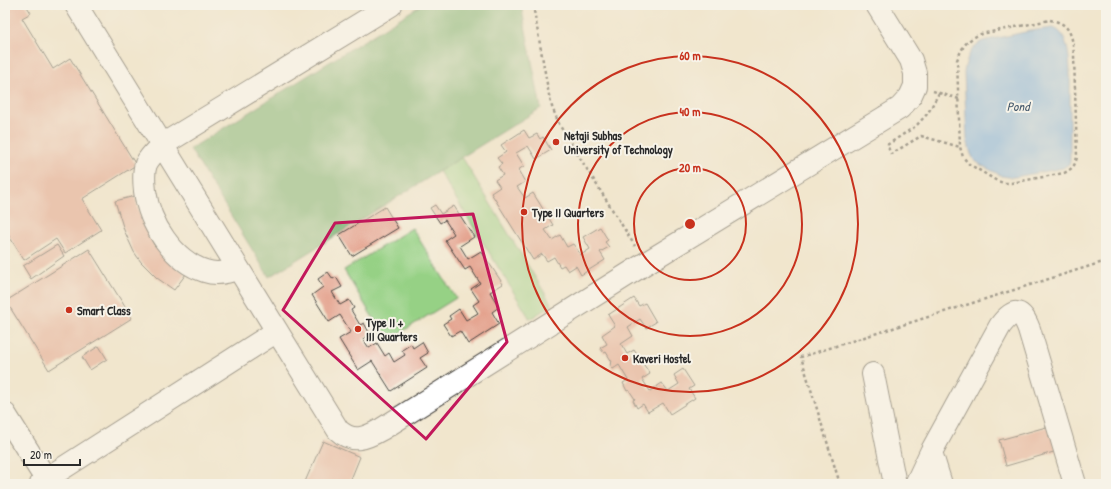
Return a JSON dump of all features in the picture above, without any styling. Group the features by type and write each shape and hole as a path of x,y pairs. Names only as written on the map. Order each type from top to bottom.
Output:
{"street":[{"path":"76,5 338,430 347,437 353,439 359,439 382,429 646,263 900,108 910,97 915,86 915,73 911,60 877,5"},
{"path":"238,268 227,273 207,272 196,268 174,251 157,227 151,215 146,199 144,185 146,164 151,156 162,145 391,5"},
{"path":"916,484 931,452 1000,326 1006,317 1013,313 1020,313 1024,316 1029,329 1075,484"},
{"path":"5,414 45,482 277,332"},
{"path":"873,374 895,484"},
{"path":"931,452 941,484"}],"path":[{"path":"533,5 549,95 556,117 560,126 646,263"},
{"path":"1050,20 1060,23 1066,27 1073,42 1074,55 1077,157 1075,165 1064,173 1004,183 969,164 963,157 960,147 958,60 966,43 972,37 980,34 1050,20"},
{"path":"959,99 938,93 928,113 916,126 886,145 891,154 921,136 960,147"},
{"path":"840,484 801,357 1106,261"}],"highlighted area":[{"path":"473,214 507,342 426,439 283,310 335,223"}],"green space":[{"path":"421,5 521,5 541,108 269,277 190,149"},
{"path":"462,157 552,305 530,319 439,171"},
{"path":"412,228 456,298 387,341 344,270"}],"water":[{"name":"Pond","path":"1052,28 1058,30 1064,38 1069,60 1069,164 1063,168 1015,177 1002,176 981,165 974,160 971,154 967,140 964,72 966,62 975,46 983,41"}],"building":[{"path":"12,5 26,5 31,13 22,18 53,69 70,58 136,165 82,199 101,230 65,253 56,239 24,260 9,236 5,239 5,9"},
{"name":"Type II Quarters","path":"524,130 529,138 537,134 540,139 543,137 551,150 536,159 528,146 516,153 524,166 518,170 525,182 517,187 525,198 533,193 553,225 545,230 552,240 560,235 567,247 573,244 581,255 590,249 583,237 600,227 608,240 605,242 609,247 600,252 605,260 581,275 576,266 568,271 564,265 560,267 554,257 547,261 542,254 533,260 491,193 500,187 495,180 503,175 498,167 502,164 497,158 506,152 501,145"},
{"path":"135,196 142,221 154,245 172,264 186,274 174,290 157,278 141,262 134,252 124,230 115,201"},
{"name":"Type II + III Quarters","path":"435,205 441,214 454,206 474,237 460,246 468,259 481,251 503,284 490,292 499,307 492,312 499,324 468,344 460,331 451,336 443,324 451,319 449,316 459,309 466,320 478,313 473,305 479,301 471,289 480,283 470,267 465,270 445,240 454,234 445,220 440,223 430,208"},
{"path":"385,207 398,228 352,256 339,235"},
{"path":"57,245 64,256 31,279 23,266"},
{"name":"Smart Class","path":"89,249 132,318 49,370 6,301"},
{"name":"Type II + III Quarters","path":"328,272 333,279 336,277 342,287 332,292 340,305 349,300 354,308 351,310 360,325 364,323 370,334 363,339 369,348 377,343 385,356 389,353 394,362 405,355 402,350 411,344 413,348 422,342 428,353 420,358 427,368 391,391 372,361 358,370 339,339 351,332 340,315 329,322 312,295 323,287 318,279"},
{"name":"Kaveri Hostel","path":"634,298 639,306 645,303 656,322 646,328 640,319 628,327 633,336 621,344 627,354 634,350 650,374 642,379 650,391 662,383 668,391 679,384 674,375 683,369 694,386 689,389 695,398 670,414 663,403 648,412 643,404 637,408 633,400 635,399 629,390 627,391 623,383 628,380 619,365 613,369 610,364 612,362 606,352 604,353 600,348 607,344 602,335 615,326 608,315"},
{"path":"99,346 107,359 90,370 82,357"},
{"path":"1050,426 1057,451 1006,466 999,440"},
{"path":"323,441 360,457 349,484 304,484"}],"place":[{"name":"Netaji Subhas University of Technology","path":"556,142"},
{"name":"Type II Quarters","path":"524,212"},
{"name":"Smart Class","path":"69,310"},
{"name":"Type II + III Quarters","path":"358,329"},
{"name":"Kaveri Hostel","path":"625,358"}]}
